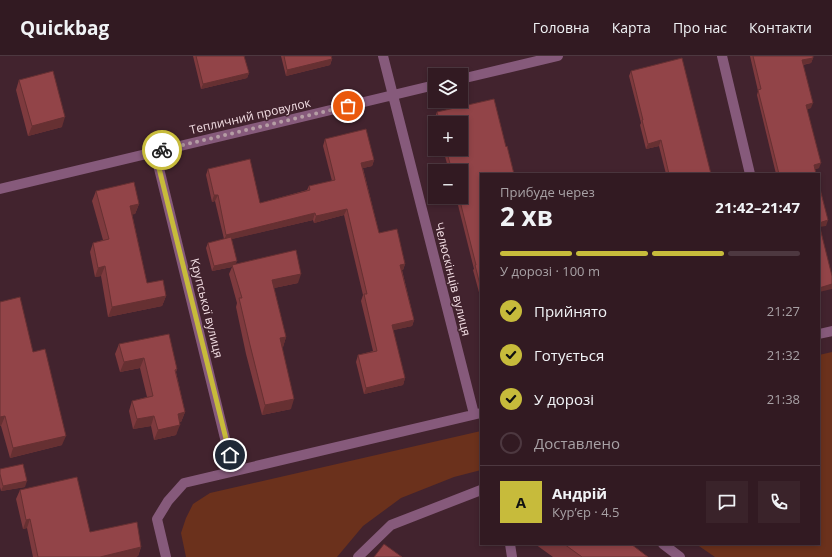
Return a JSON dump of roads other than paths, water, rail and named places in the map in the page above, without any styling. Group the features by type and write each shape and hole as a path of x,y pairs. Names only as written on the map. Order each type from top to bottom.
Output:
{"street":[{"name":"Челюскінців вулиця","path":"383,56 478,414"},
{"path":"468,77 558,56"},
{"path":"722,56 750,173"},
{"name":"Тепличний провулок","path":"0,189 428,87"},
{"name":"Крупської вулиця","path":"155,152 233,471"},
{"path":"820,334 832,331"},
{"path":"166,557 157,519 168,501 184,483 478,414"},
{"path":"358,557 391,525 480,490"},
{"path":"510,545 512,557"},
{"path":"664,545 680,557"}]}
